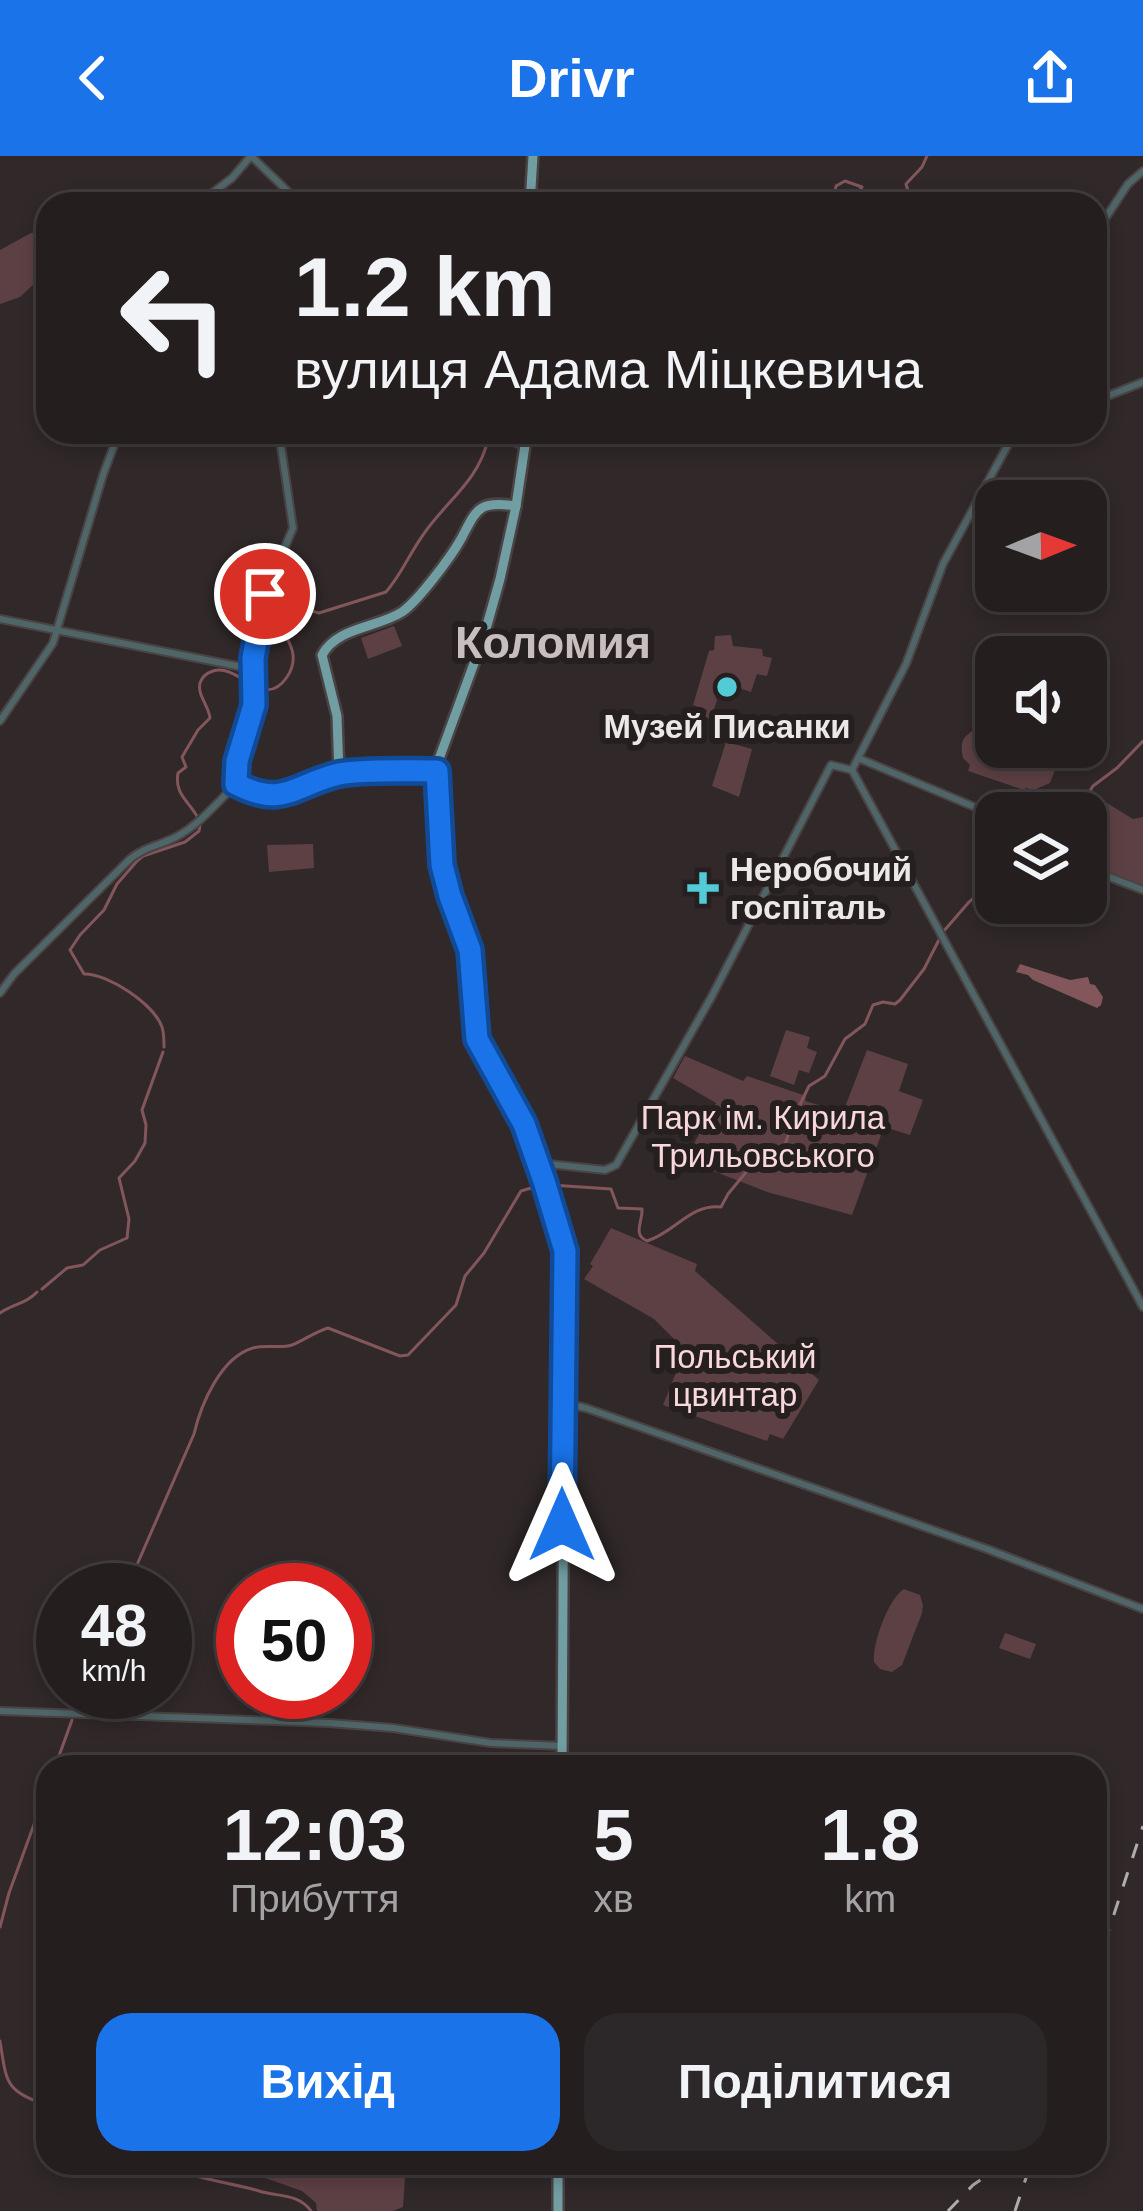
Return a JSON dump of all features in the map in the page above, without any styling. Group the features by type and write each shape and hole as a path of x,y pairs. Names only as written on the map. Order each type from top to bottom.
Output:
{"main road":[{"path":"531,192 533,156"},
{"path":"525,446 516,506 488,621 437,771 442,865 470,950 477,1039 513,1101 546,1185 565,1251 562,1755"},
{"path":"437,771 339,774 337,716 322,662 324,649 355,630 406,610 460,540 470,518 485,506 516,506"},
{"path":"558,2175 558,2211"}],"street":[{"path":"214,192 251,156 288,192"},
{"path":"1107,216 1143,171"},
{"path":"1107,396 1143,382"},
{"path":"0,721 48,654 115,444"},
{"path":"0,993 127,862 144,848 179,835 236,784 237,761 254,705 252,669 265,594 293,528 281,444"},
{"path":"519,444 525,446"},
{"path":"852,770 907,664 943,564 1008,444"},
{"path":"0,619 252,669"},
{"path":"858,758 975,807"},
{"path":"538,1163 614,1167 678,1060 831,766 852,770"},
{"path":"852,770 1143,1307"},
{"path":"236,784 261,794 281,795 339,774"},
{"path":"1107,876 1143,890"},
{"path":"563,1403 1143,1609"},
{"path":"0,1711 394,1728 490,1743 562,1746"}],"green space":[{"path":"36,232 36,282 20,297 0,304 0,250"},
{"path":"394,626 402,646 368,659 361,638"},
{"path":"731,635 733,646 762,649 763,656 772,658 767,676 757,674 751,692 727,677 716,682 711,719 705,717 707,710 693,705 715,636"},
{"path":"975,728 975,768 1056,768 1050,783 1024,790 968,771 962,743"},
{"path":"726,742 752,749 739,797 712,786"},
{"path":"1107,803 1133,819 1143,817 1143,888 1107,873"},
{"path":"313,844 314,868 269,872 267,845"},
{"path":"786,1030 810,1037 807,1048 817,1052 809,1073 799,1070 794,1085 770,1076"},
{"name":"Парк ім. Кирила Трильовського","path":"867,1050 908,1064 899,1091 923,1100 910,1135 884,1127 852,1215 767,1192 685,1160 716,1103 673,1078 685,1056 743,1081 747,1076 843,1112"},
{"name":"Польський цвинтар","path":"611,1228 697,1264 695,1271 819,1380 783,1439 770,1434 767,1441 663,1405 685,1350 654,1319 584,1279"},
{"path":"904,1589 920,1595 922,1613 902,1665 892,1672 880,1669 874,1654 887,1612"},
{"path":"1005,1633 1036,1644 1030,1659 999,1648"},
{"path":"257,2175 405,2175 403,2207 393,2211 317,2211 316,2203 302,2191"}],"shaded area":[{"path":"1020,964 1070,980 1088,977 1103,997 1101,1005 1097,1008 1016,972"}],"waterway":[{"path":"877,192 908,191 906,184 927,156"},
{"path":"835,192 845,181 862,187 859,192"},
{"path":"198,818 177,780 186,767 182,757 210,718 200,692 202,679 223,670 260,688 278,686 287,677 293,654 275,618 273,600 285,599 319,613 386,592 418,542 469,479 487,444"},
{"path":"1089,792 1143,741"},
{"path":"164,1047 162,1027 150,1009 117,984 84,974 70,950 137,861 185,842 200,825"},
{"path":"551,1185 611,1189 618,1208 642,1209 639,1231 647,1241 691,1214 721,1207 756,1160 784,1148 809,1086 825,1076 845,1039 865,1024 873,1005 900,1000 924,969 943,932 975,897"},
{"path":"42,1289 67,1268 83,1265 100,1250 127,1238 129,1219 119,1178 145,1143 142,1110 163,1052"},
{"path":"138,1563 207,1396 231,1361 253,1348 292,1345 328,1328 408,1355 456,1305 465,1276 521,1191 541,1185"},
{"path":"0,1313 37,1292"},
{"path":"59,1755 72,1720"},
{"path":"0,1927 36,1819"},
{"path":"0,2041 10,2084 36,2101"},
{"path":"194,2175 294,2198 311,2211"}],"railway":[{"path":"1107,1936 1143,1826"},
{"path":"948,2211 988,2175"},
{"path":"1015,2211 1027,2175"}],"place":[{"name":"Музей Писанки","path":"727,687"},
{"name":"Неробочий госпіталь","path":"703,888"}],"district":[{"name":"Коломия","path":"553,642"}],"route":[{"path":"265,594 253,658 254,705 237,761 236,784 261,794 281,795 339,774 437,771 442,865 470,950 477,1039 524,1124 565,1251 562,1525"}]}
